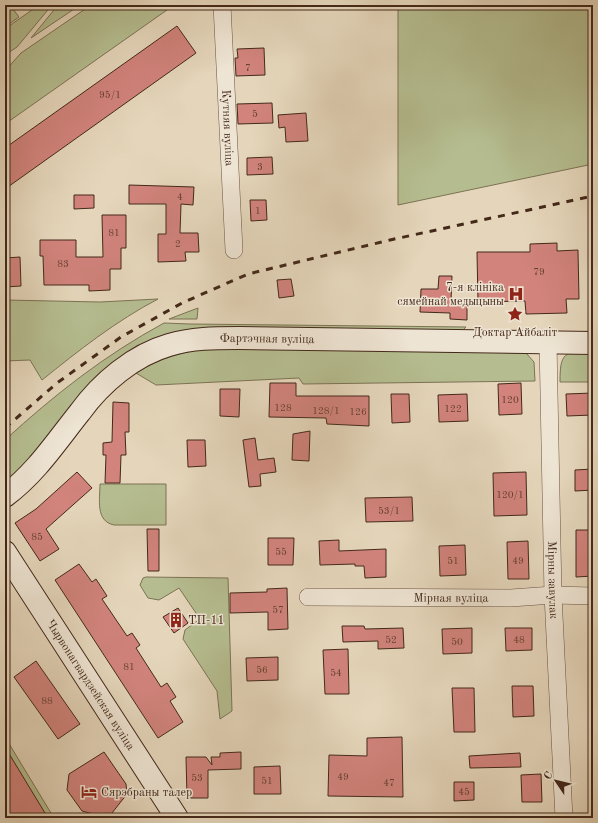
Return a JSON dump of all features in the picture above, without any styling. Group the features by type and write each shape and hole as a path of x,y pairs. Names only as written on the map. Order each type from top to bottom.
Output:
{"street":[{"name":"Кутняя вуліца","path":"222,5 234,250"},
{"name":"Фартэчная вуліца","path":"5,496 31,474 81,410 109,380 127,366 149,353 168,345 187,340 232,338 593,343"},
{"name":"Мірны завулак","path":"548,342 553,595 564,818"},
{"name":"Чырвонагвардзейская вуліца","path":"5,552 177,818"},
{"name":"Мірная вуліца","path":"308,597 511,598 553,595 593,596"}],"green space":[{"path":"5,5 10,5 19,17 5,27"},
{"path":"39,5 52,5 17,47 5,55 5,29"},
{"path":"58,5 80,5 31,38"},
{"path":"91,5 174,5 5,124 5,71 21,53"},
{"path":"398,5 593,5 593,164 398,205"},
{"path":"158,299 127,317 83,347 42,380 30,360 5,361 5,300 100,302"},
{"path":"198,308 197,319 169,319"},
{"path":"164,323 466,327 462,331 174,333 5,483 5,440 42,407 101,362 142,335"},
{"path":"213,347 526,353 534,362 535,381 303,384 299,378 156,385 136,373 164,359"},
{"path":"593,350 593,382 560,382 561,365 566,356 570,353"},
{"path":"100,484 166,484 166,525 114,525 108,523 101,514 99,503"},
{"path":"143,578 228,578 232,711 220,719 217,691 183,639 185,630 200,619 179,588 159,600 148,598 140,585"},
{"path":"5,737 54,818 47,817 5,762"}],"building":[{"path":"177,26 196,53 5,189 5,148"},
{"path":"264,48 265,75 236,76 235,58 238,58 237,49"},
{"path":"272,103 273,123 238,124 237,104"},
{"path":"306,113 308,141 286,142 285,127 279,128 278,115"},
{"path":"272,157 273,174 247,175 247,158"},
{"path":"129,185 194,187 193,205 181,204 180,233 198,233 199,252 185,252 186,261 158,262 158,234 166,234 166,204 129,204"},
{"path":"74,195 94,195 94,208 74,209"},
{"path":"250,200 266,200 267,220 251,221"},
{"path":"102,215 126,215 126,248 121,248 121,269 110,269 110,290 89,291 89,285 44,285 43,256 40,256 40,240 76,240 76,257 103,257"},
{"path":"557,243 557,251 578,250 579,299 566,299 567,313 526,314 525,301 478,302 477,252 530,252 530,244"},
{"path":"20,257 21,286 5,287 5,258"},
{"path":"439,276 452,276 451,301 467,302 467,320 450,319 450,313 420,312 421,289 438,289"},
{"path":"291,279 294,296 279,298 277,280"},
{"path":"270,383 296,383 296,396 369,396 369,426 327,424 326,418 269,417"},
{"path":"521,383 522,414 499,415 498,384"},
{"path":"220,389 240,389 239,417 220,416"},
{"path":"593,393 593,415 567,416 566,394"},
{"path":"391,394 409,394 410,422 392,423"},
{"path":"467,394 468,421 439,422 438,395"},
{"path":"113,402 129,403 129,432 125,432 126,455 121,455 120,483 105,483 106,455 103,455 103,443 112,442"},
{"path":"310,431 309,461 292,460 293,434"},
{"path":"255,438 258,460 274,458 276,472 260,474 261,486 249,487 243,440"},
{"path":"187,440 205,440 206,466 188,467"},
{"path":"593,469 593,490 575,491 575,470"},
{"path":"77,472 92,488 46,529 59,549 40,561 15,523 36,509"},
{"path":"526,472 527,515 494,516 493,473"},
{"path":"412,497 413,521 366,522 365,498"},
{"path":"147,529 159,529 159,571 148,571"},
{"path":"576,530 592,530 593,576 576,577"},
{"path":"268,538 294,538 293,565 268,565"},
{"path":"339,540 339,551 386,549 386,577 365,578 364,566 355,566 355,564 320,565 319,541"},
{"path":"528,541 529,579 508,579 507,542"},
{"path":"465,545 466,575 440,576 439,546"},
{"path":"79,564 92,582 96,579 107,596 102,599 127,636 132,633 140,645 136,648 161,687 167,683 176,697 170,701 183,722 158,738 55,580"},
{"path":"287,588 288,629 268,630 268,612 230,613 230,593 267,592 267,589"},
{"name":"ТП-11","path":"178,608 188,623 174,633 163,617"},
{"path":"342,626 364,626 365,629 403,628 404,648 378,649 378,641 343,642"},
{"path":"472,628 472,653 443,654 442,629"},
{"path":"505,628 532,628 532,650 506,651"},
{"path":"348,649 349,694 325,694 323,650"},
{"path":"278,657 278,680 247,681 246,658"},
{"path":"36,661 80,724 58,739 14,677"},
{"path":"512,686 533,686 534,716 513,717"},
{"path":"452,688 474,688 475,732 454,732"},
{"path":"402,737 403,797 328,796 329,755 367,756 367,738"},
{"path":"5,747 48,818 10,818 5,809"},
{"path":"104,752 126,784 127,794 108,818 82,811 67,790 69,774"},
{"path":"241,752 241,769 208,770 208,798 187,798 186,757 206,757 212,765 211,757 220,757 220,753"},
{"path":"520,753 521,767 470,768 469,756"},
{"path":"280,766 281,794 254,794 254,767"},
{"path":"541,774 542,802 522,802 521,775"},
{"path":"454,782 474,782 474,800 454,801"}],"railway":[{"path":"5,428 57,383 121,337 182,303 248,274 390,240 593,196"}],"place":[{"name":"7-я клініка сямейнай медыцыны","path":"516,294"},
{"name":"Доктар Айбаліт","path":"515,314"},
{"name":"ТП-11","path":"176,620"},
{"name":"Сярэбраны талер","path":"89,792"}]}
